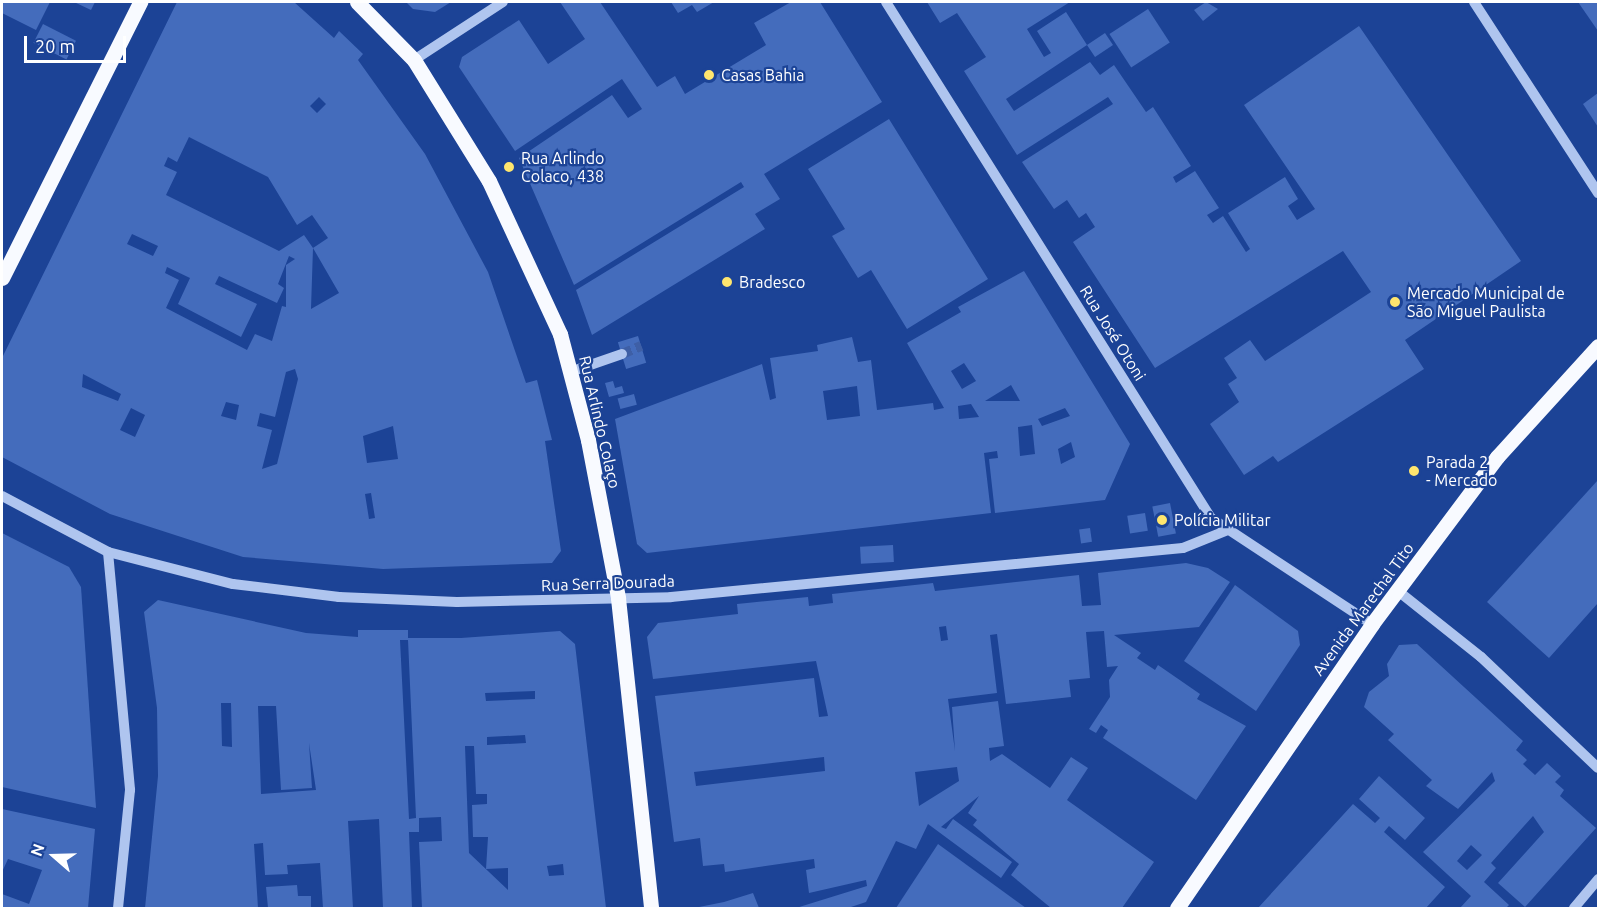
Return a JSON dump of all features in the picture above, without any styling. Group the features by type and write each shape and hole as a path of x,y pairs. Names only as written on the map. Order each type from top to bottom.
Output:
{"main road":[{"path":"2,278 140,2"},
{"name":"Rua Arlindo Colaço","path":"357,2 414,60 502,203 560,334 618,598 651,909"},
{"name":"Avenida Marechal Tito","path":"1177,909 1372,624 1497,457 1599,346"}],"street":[{"path":"414,60 503,2"},
{"name":"Rua José Otoni","path":"886,2 1211,518 1372,624"},
{"path":"1474,2 1599,193"},
{"path":"570,372 622,354"},
{"name":"Rua Serra Dourada","path":"2,496 108,552 232,584 339,597 457,602 618,598 1183,548 1228,530"},
{"path":"108,552 130,790 118,909"},
{"path":"1398,591 1481,657 1599,768"},
{"path":"1574,909 1599,879"}],"building":[{"path":"2,2 50,2 36,30 2,13"},
{"path":"74,2 95,2 91,10"},
{"path":"177,2 294,2 334,38 339,31 363,54 358,60 425,154 488,272 526,383 537,380 552,440 545,441 561,551 552,563 383,569 243,557 110,514 2,457 2,358","holes":["319,97 326,104 317,113 310,106","189,137 268,177 297,225 312,215 328,238 313,248 304,235 279,251 166,195 177,172 164,166 168,157 177,162","132,234 158,246 153,256 127,244","313,248 339,293 311,309","289,256 295,259 286,265 286,307 282,306 272,341 255,334 247,350 166,308 179,280 165,273 167,267 190,278 178,304 241,337 257,304 215,284 219,276 277,303 284,288 278,284","295,369 298,379 277,464 262,469 272,430 257,426 260,413 275,417 286,372","83,374 121,394 118,401 82,387","226,402 239,405 236,420 221,416","131,408 145,415 135,437 120,430","393,426 398,459 367,463 363,436","371,493 375,518 369,519 365,494"]},
{"path":"406,2 451,2 435,12 413,9"},
{"path":"560,2 600,2 657,87 675,76 685,94 766,45 754,23 791,2 820,2 882,102 764,174 780,199 755,214 765,229 592,335 576,290 744,187 741,182 574,285 519,158 612,95 628,118 642,109 622,79 515,151 459,67 462,57 519,20 548,64 585,39"},
{"path":"671,2 714,2 697,12 692,5 678,13"},
{"path":"927,2 1070,2 1027,29 1044,57 1051,53 1037,31 1066,12 1087,45 1006,99 1014,111 1090,62 1100,75 1114,65 1146,112 1153,107 1191,166 1173,177 1176,183 1195,171 1219,208 1207,215 1213,223 1223,216 1246,252 1250,249 1228,213 1285,177 1298,199 1288,206 1297,220 1315,209 1244,105 1359,26 1521,261 1405,340 1424,369 1278,462 1273,456 1244,475 1210,424 1239,402 1228,384 1237,378 1224,358 1250,340 1265,361 1371,292 1343,251 1155,368 1073,242 1095,227 1086,213 1079,218 1067,200 1054,209 1022,162 1113,104 1108,97 1017,155 964,71 986,57 957,13 940,23"},
{"path":"1206,2 1218,9 1203,21 1194,10"},
{"path":"1578,2 1598,2 1598,31 1587,15"},
{"path":"1148,9 1170,43 1131,68 1109,34"},
{"path":"43,24 76,41 66,60 33,43"},
{"path":"1105,33 1113,45 1095,57 1087,45"},
{"path":"1598,93 1598,127 1583,104"},
{"path":"889,119 988,279 907,329 871,270 858,278 832,236 845,229 808,169"},
{"path":"1024,271 1130,444 1105,500 995,513 989,459 998,458 997,451 984,453 991,513 647,553 637,544 615,419 762,364 770,400 776,398 770,358 818,351 817,345 852,337 858,362 871,360 877,410 933,403 934,410 944,408 907,343 961,312 958,307","holes":["964,363 976,381 962,389 951,371","1011,385 1020,401 985,401","857,386 860,416 827,420 823,391","971,404 979,417 959,419 958,406","1065,408 1070,416 1042,426 1038,419","1032,425 1035,454 1020,456 1018,427","1071,442 1075,457 1061,464 1058,449"]},
{"path":"638,336 646,363 626,369 618,342"},
{"path":"613,381 615,388 622,386 624,393 609,397 605,383"},
{"path":"634,394 637,405 620,409 618,398"},
{"path":"1598,480 1598,603 1549,658 1487,602"},
{"path":"1170,503 1176,533 1158,537 1152,506"},
{"path":"1145,513 1148,531 1130,534 1127,516"},
{"path":"1090,528 1092,542 1081,543 1079,530"},
{"path":"2,533 69,567 81,587 96,808 2,787"},
{"path":"893,545 894,562 861,564 860,547"},
{"path":"1186,563 1208,568 1230,582 1199,627 1114,635 1141,653 1137,658 1155,670 1158,665 1200,694 1197,699 1246,726 1196,800 1103,738 1108,730 1101,725 1096,733 1089,729 1110,697 1109,680 1118,666 1107,667 1104,631 1086,632 1090,678 1069,680 1071,697 1006,704 997,634 990,635 997,693 948,699 955,751 952,707 998,701 1004,746 989,748 990,761 1002,754 1050,788 1071,757 1088,768 1067,800 1154,862 1122,908 1051,908 1011,875 1019,864 973,825 977,820 968,813 979,796 941,827 946,829 953,819 1012,862 1001,878 928,824 916,849 896,841 866,902 848,908 796,908 867,886 866,880 809,893 806,870 815,868 814,859 725,872 724,864 703,866 700,838 674,842 655,696 814,678 819,717 828,716 816,661 653,679 647,637 658,623 738,614 737,604 808,597 809,606 833,603 832,594 933,583 935,591 1079,575 1082,606 1101,605 1098,573","holes":["946,626 948,640 941,641 939,627","824,757 825,771 696,786 694,772","957,767 959,781 919,806 915,772"]},
{"path":"1235,585 1298,631 1300,645 1256,711 1184,661"},
{"path":"158,600 306,633 358,637 358,630 408,630 408,638 461,638 560,631 575,644 606,908 422,908 419,842 442,841 441,817 419,818 419,832 409,832 412,908 383,908 379,819 348,821 353,908 323,908 320,863 287,865 288,874 265,875 263,843 254,844 258,908 145,908 158,776 157,708 144,612","holes":["400,640 408,640 416,818 409,819","535,691 535,699 486,701 485,693","221,703 231,703 232,747 222,746","258,706 276,706 281,790 312,788 309,743 316,790 261,794","525,735 526,743 487,745 487,737","465,746 474,746 476,794 487,794 487,804 472,805 473,837 488,837 486,869 508,868 508,890 469,853","563,864 564,875 549,876 547,866"]},
{"path":"1417,644 1523,741 1516,750 1527,760 1523,764 1535,775 1547,763 1561,776 1555,782 1564,790 1560,796 1596,828 1525,907 1498,883 1544,832 1533,816 1491,863 1496,868 1484,882 1509,905 1506,908 1460,908 1471,896 1423,852 1495,781 1492,772 1458,809 1426,786 1432,780 1388,740 1394,734 1364,707 1369,692 1389,676 1387,664 1399,645","holes":["1471,845 1482,855 1467,870 1457,861"]},
{"path":"1379,776 1425,818 1405,840 1389,826 1384,832 1445,887 1426,908 1258,908 1353,804 1375,823 1380,818 1359,799"},
{"path":"2,809 95,829 88,908 2,908 2,894 29,904 42,870 8,859 2,872"},
{"path":"938,844 1026,908 896,908"},
{"path":"297,885 298,896 311,896 311,908 268,908 266,887"},
{"path":"753,893 759,908 694,908 724,902"}],"tunnel":[{"path":"622,354 641,346"}],"place":[{"name":"Casas Bahia","path":"709,75"},
{"name":"Rua Arlindo Colaco, 438","path":"509,167"},
{"name":"Bradesco","path":"727,282"},
{"name":"Mercado Municipal de São Miguel Paulista","path":"1395,302"},
{"name":"Parada 2 - Mercado","path":"1414,471"},
{"name":"Polícia Militar","path":"1162,520"}]}
